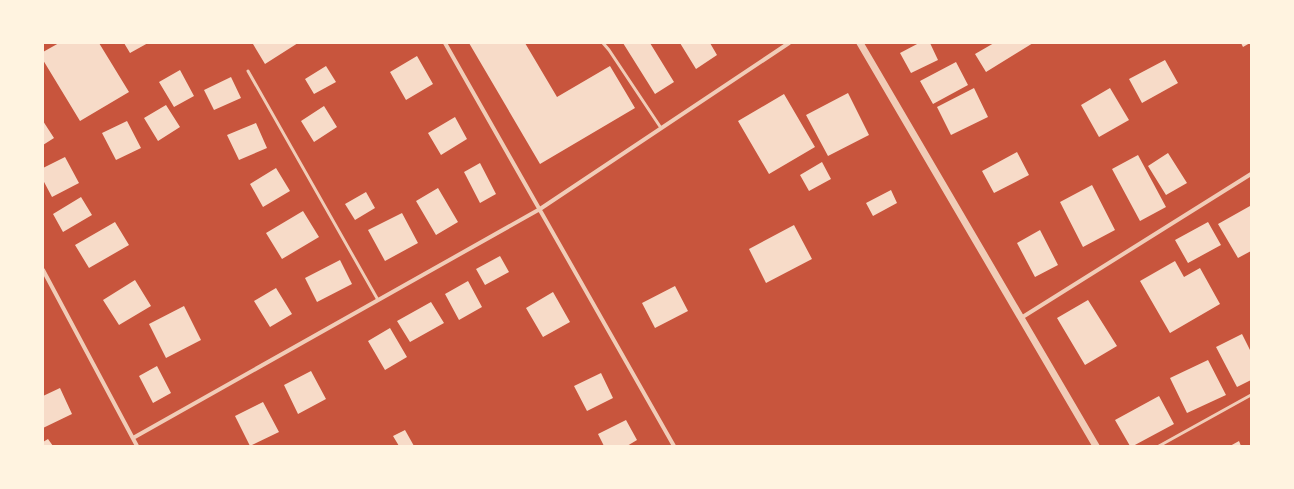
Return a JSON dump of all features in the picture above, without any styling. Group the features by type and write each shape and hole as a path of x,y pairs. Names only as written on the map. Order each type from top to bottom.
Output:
{"street":[{"path":"446,43 674,446"},
{"path":"133,438 540,209 789,43"},
{"path":"860,43 1096,446"},
{"path":"1021,318 1251,174"},
{"path":"43,270 137,446"}],"lane":[{"path":"603,43 661,128"},
{"path":"248,71 378,300"},
{"path":"1159,446 1251,395"}],"building":[{"path":"59,43 99,43 129,92 80,121 43,60 43,52"},
{"path":"124,43 148,43 130,53"},
{"path":"298,43 265,64 253,44"},
{"path":"469,43 525,43 557,97 610,66 635,108 540,164"},
{"path":"623,43 650,43 674,82 655,94"},
{"path":"680,43 710,43 717,55 696,69"},
{"path":"919,43 930,43 938,60 911,73 900,53"},
{"path":"994,43 1033,43 986,72 975,54"},
{"path":"1241,43 1250,43 1243,47"},
{"path":"417,56 433,84 406,100 390,72"},
{"path":"1165,60 1178,83 1142,103 1129,79"},
{"path":"956,62 968,85 933,104 920,81"},
{"path":"326,66 336,82 314,94 305,79"},
{"path":"180,70 194,96 174,107 159,82"},
{"path":"231,77 241,98 214,110 204,90"},
{"path":"974,88 988,117 951,135 937,107"},
{"path":"1110,88 1129,120 1099,137 1081,105"},
{"path":"848,93 869,135 828,156 806,115"},
{"path":"784,94 815,147 769,174 738,121"},
{"path":"166,105 180,127 158,141 144,118"},
{"path":"324,106 337,127 314,142 301,121"},
{"path":"455,117 467,139 441,155 428,133"},
{"path":"43,121 54,138 43,145"},
{"path":"127,121 141,148 116,160 102,133"},
{"path":"256,123 267,148 239,160 227,135"},
{"path":"1017,152 1029,175 994,193 982,171"},
{"path":"1168,153 1187,183 1166,195 1148,166"},
{"path":"1138,155 1166,207 1140,221 1112,169"},
{"path":"65,157 79,183 52,197 43,180 43,168"},
{"path":"822,162 831,179 809,191 800,175"},
{"path":"480,163 496,194 480,203 464,172"},
{"path":"276,168 290,191 263,207 250,184"},
{"path":"1092,185 1115,230 1083,247 1060,202"},
{"path":"438,188 458,222 436,235 416,201"},
{"path":"891,190 897,203 873,216 866,203"},
{"path":"366,192 375,208 355,220 345,204"},
{"path":"81,197 92,215 63,232 53,214"},
{"path":"1250,206 1251,251 1238,258 1218,224"},
{"path":"303,211 319,237 282,259 266,233"},
{"path":"402,213 418,243 385,261 368,230"},
{"path":"115,222 129,245 89,268 75,245"},
{"path":"1208,222 1221,245 1188,263 1175,240"},
{"path":"794,225 812,259 766,283 749,249"},
{"path":"1040,230 1058,265 1035,277 1017,243"},
{"path":"500,256 509,272 485,285 476,269"},
{"path":"340,260 352,284 317,302 305,278"},
{"path":"1175,261 1184,277 1200,268 1220,304 1170,333 1140,281"},
{"path":"135,280 151,306 119,325 103,300"},
{"path":"468,281 482,307 459,320 445,294"},
{"path":"675,286 688,311 655,328 642,303"},
{"path":"276,288 292,314 270,327 254,301"},
{"path":"553,292 570,322 543,337 526,308"},
{"path":"1088,300 1117,346 1085,365 1057,318"},
{"path":"431,302 444,323 410,342 397,321"},
{"path":"184,306 201,340 166,358 149,324"},
{"path":"390,328 407,357 385,370 368,341"},
{"path":"1242,334 1251,352 1251,380 1237,387 1216,347"},
{"path":"1208,360 1226,395 1187,413 1170,378"},
{"path":"157,366 171,393 153,403 139,376"},
{"path":"311,371 326,399 298,414 284,385"},
{"path":"601,373 613,398 587,411 574,386"},
{"path":"60,388 72,414 43,428 43,396"},
{"path":"1159,396 1174,424 1133,446 1130,446 1115,420"},
{"path":"263,402 279,432 250,446 235,416"},
{"path":"626,420 637,440 627,446 604,446 598,434"},
{"path":"405,430 414,446 399,446 393,436"},
{"path":"48,439 53,446 43,446 43,442"},
{"path":"1239,441 1241,446 1230,446"}]}
